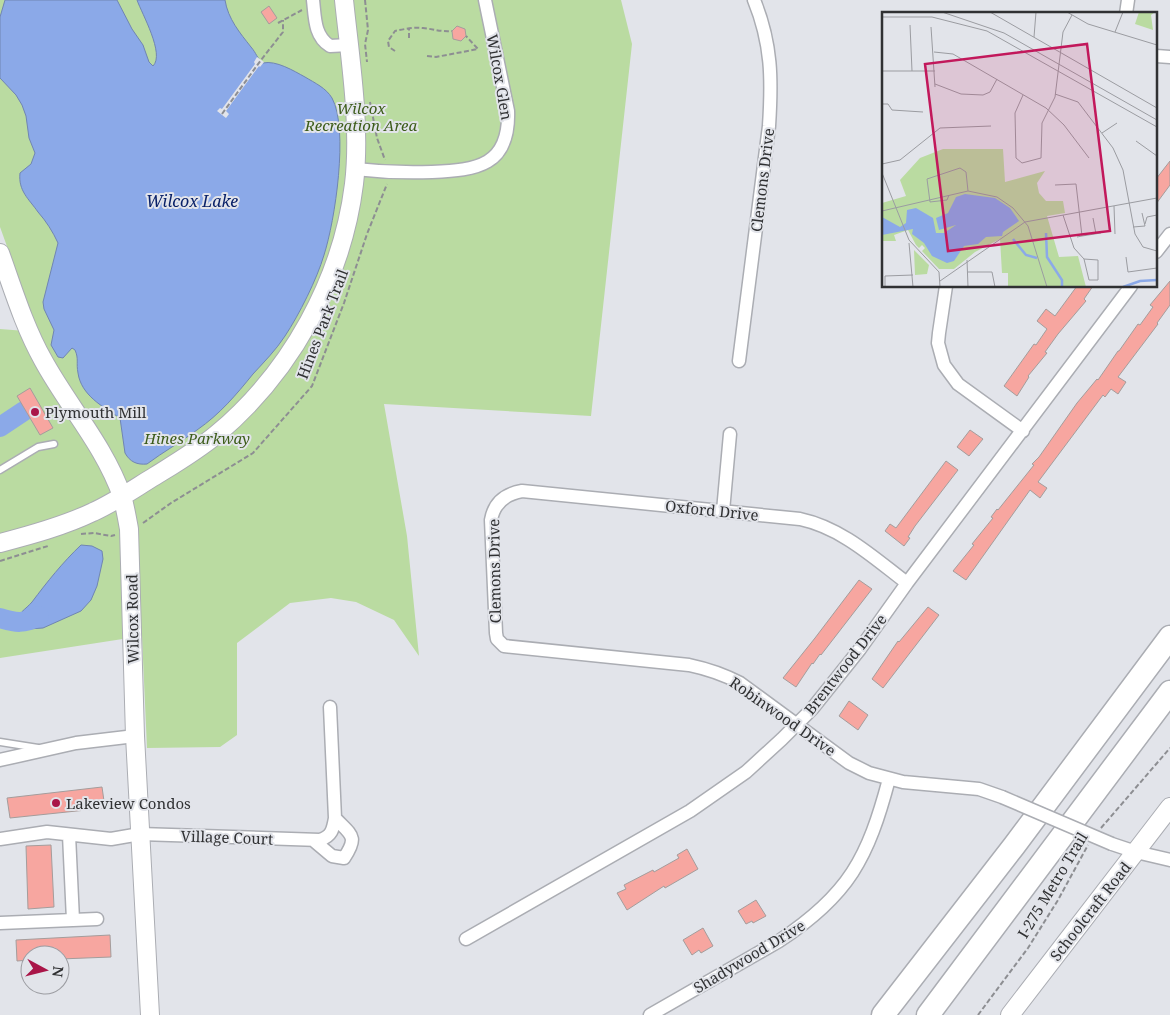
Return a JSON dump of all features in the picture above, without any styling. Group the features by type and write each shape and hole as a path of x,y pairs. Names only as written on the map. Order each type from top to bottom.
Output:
{"highway":[{"path":"883,1015 1014,846 1170,637"},
{"path":"928,1015 1170,692"}],"street":[{"path":"0,543 40,532 92,512 122,496 188,455 217,434 254,399 285,361 300,338 317,304 335,260 349,212 355,169 355,118 344,0"},
{"name":"Wilcox Glen","path":"355,169 388,172 454,171 474,168 492,158 501,149 507,137 509,126 508,112 485,0"},
{"name":"Clemons Drive","path":"739,361 771,101 772,76 768,40 754,0"},
{"path":"313,3 317,30 320,37 330,46 349,45"},
{"path":"1158,249 1170,234"},
{"name":"Wilcox Road","path":"0,253 34,344 53,378 102,453 122,496 130,529 135,736 150,1015"},
{"path":"946,288 938,343 944,364 958,384 1023,431"},
{"name":"Brentwood Drive","path":"466,939 690,811 746,772 797,724 812,709 860,649 907,583 1130,288"},
{"path":"723,511 730,434"},
{"name":"Oxford Drive","path":"500,501 506,496 522,491 800,519 823,525 847,538 907,583"},
{"name":"Clemons Drive","path":"500,501 494,509 491,520 496,633 500,643"},
{"name":"Robinwood Drive","path":"500,643 508,647 689,665 722,673 740,682 848,763 869,773 889,779 973,788 1002,797 1112,844 1170,860"},
{"path":"313,840 320,840 331,834 335,818 330,707"},
{"path":"0,760 76,743 135,736"},
{"name":"Shadywood Drive","path":"650,1015 779,941 820,912 843,886 862,858 878,820 889,779"},
{"name":"Schoolcraft Road","path":"1010,1015 1170,807"},
{"path":"313,840 332,856 344,858 353,846 352,836 335,818"},
{"name":"Village Court","path":"0,838 46,832 111,839 140,834 313,840"},
{"path":"69,835 73,920"},
{"path":"0,923 97,919"}],"lane":[{"path":"0,470 38,447 54,444"},
{"path":"0,742 48,749"}],"path":[{"path":"365,0 368,30 366,44 367,63"},
{"path":"278,23 313,3"},
{"path":"222,114 260,60 283,32 283,20"},
{"path":"409,28 409,38"},
{"path":"395,51 388,47 388,41 391,34 395,31 423,28 442,32 452,31"},
{"path":"427,56 436,57 478,49 466,36"},
{"name":"Hines Park Trail","path":"76,535 94,533 111,536 141,524 171,503 253,453 312,386 344,303 366,234 388,183 387,165 377,138 370,102"},
{"path":"0,561 51,544"},
{"name":"I-275 Metro Trail","path":"1097,833 1170,748"},
{"name":"I-275 Metro Trail","path":"978,1015 1028,948 1091,841"}],"green space":[{"name":"Hines Parkway","path":"0,0 621,0 632,44 591,416 384,404 407,536 419,656 394,620 356,602 331,598 290,603 237,643 237,735 220,747 147,748 142,636 0,658 0,329 38,332 0,227"}],"water":[{"name":"Wilcox Lake","path":"5,0 117,0 132,29 143,45 149,62 153,66 156,60 155,44 137,0 225,0 235,25 263,63 274,63 285,67 320,86 332,98 337,112 340,152 336,199 321,265 302,307 278,346 227,404 205,424 147,464 140,464 129,459 125,453 120,418 94,400 83,388 78,373 75,350 72,348 63,358 58,357 51,345 54,330 44,309 43,302 58,243 47,223 22,190 20,173 31,164 35,153 29,138 26,116 22,105 16,95 0,78 0,17"},
{"path":"81,545 92,546 102,551 103,559 97,586 91,600 81,611 43,628 28,629 17,626 14,623 17,617"}],"pier":[{"path":"257,57 264,62 226,111 229,114 226,118 217,111 220,108 222,109 255,64 254,62"}],"building":[{"path":"269,6 277,18 269,24 261,12"},
{"path":"457,26 465,29 466,36 461,41 453,39 452,31"},
{"path":"1170,161 1170,185 1158,201 1158,176"},
{"path":"1170,281 1170,305 1118,377 1126,382 1118,394 1111,389 1105,397 1103,395 1038,482 1047,488 1040,498 1030,490 966,580 953,571 974,545 972,544 993,518 991,517 997,509 1034,465 1032,464 1077,403 1098,380 1138,324 1140,325 1153,307 1150,305"},
{"path":"1076,288 1092,288 1084,299 1086,301 1058,334 1045,352 1047,353 1028,376 1017,396 1004,386 1047,329 1037,321 1046,309 1055,316"},
{"name":"Plymouth Mill","path":"30,388 53,428 40,435 17,396"},
{"path":"970,430 983,439 969,456 957,447"},
{"path":"946,461 958,470 915,526 904,546 885,531 890,524 896,528"},
{"path":"859,580 872,589 821,655 812,663 796,687 783,678"},
{"path":"928,607 939,615 883,688 872,679 898,641"},
{"path":"849,701 868,715 858,730 839,716"},
{"name":"Lakeview Condos","path":"102,787 105,808 10,818 7,798"},
{"name":"Lakeview Condos","path":"51,845 54,907 28,909 26,846"},
{"path":"687,849 698,869 665,888 664,886 627,910 617,893 626,889 624,885 653,870 654,872 679,858 677,855"},
{"path":"756,900 766,916 753,923 752,921 746,924 738,911"},
{"path":"703,928 713,946 701,953 699,950 692,955 683,940"},
{"path":"110,935 111,957 70,959 70,945 20,945 20,961 17,961 16,940"}],"waterway":[{"path":"0,427 24,411"},
{"path":"0,618 20,622 39,616"}],"place":[{"name":"Plymouth Mill","path":"35,412"},
{"name":"Lakeview Condos","path":"56,803"}],"park label":[{"name":"Wilcox Recreation Area","path":"361,116"}]}
